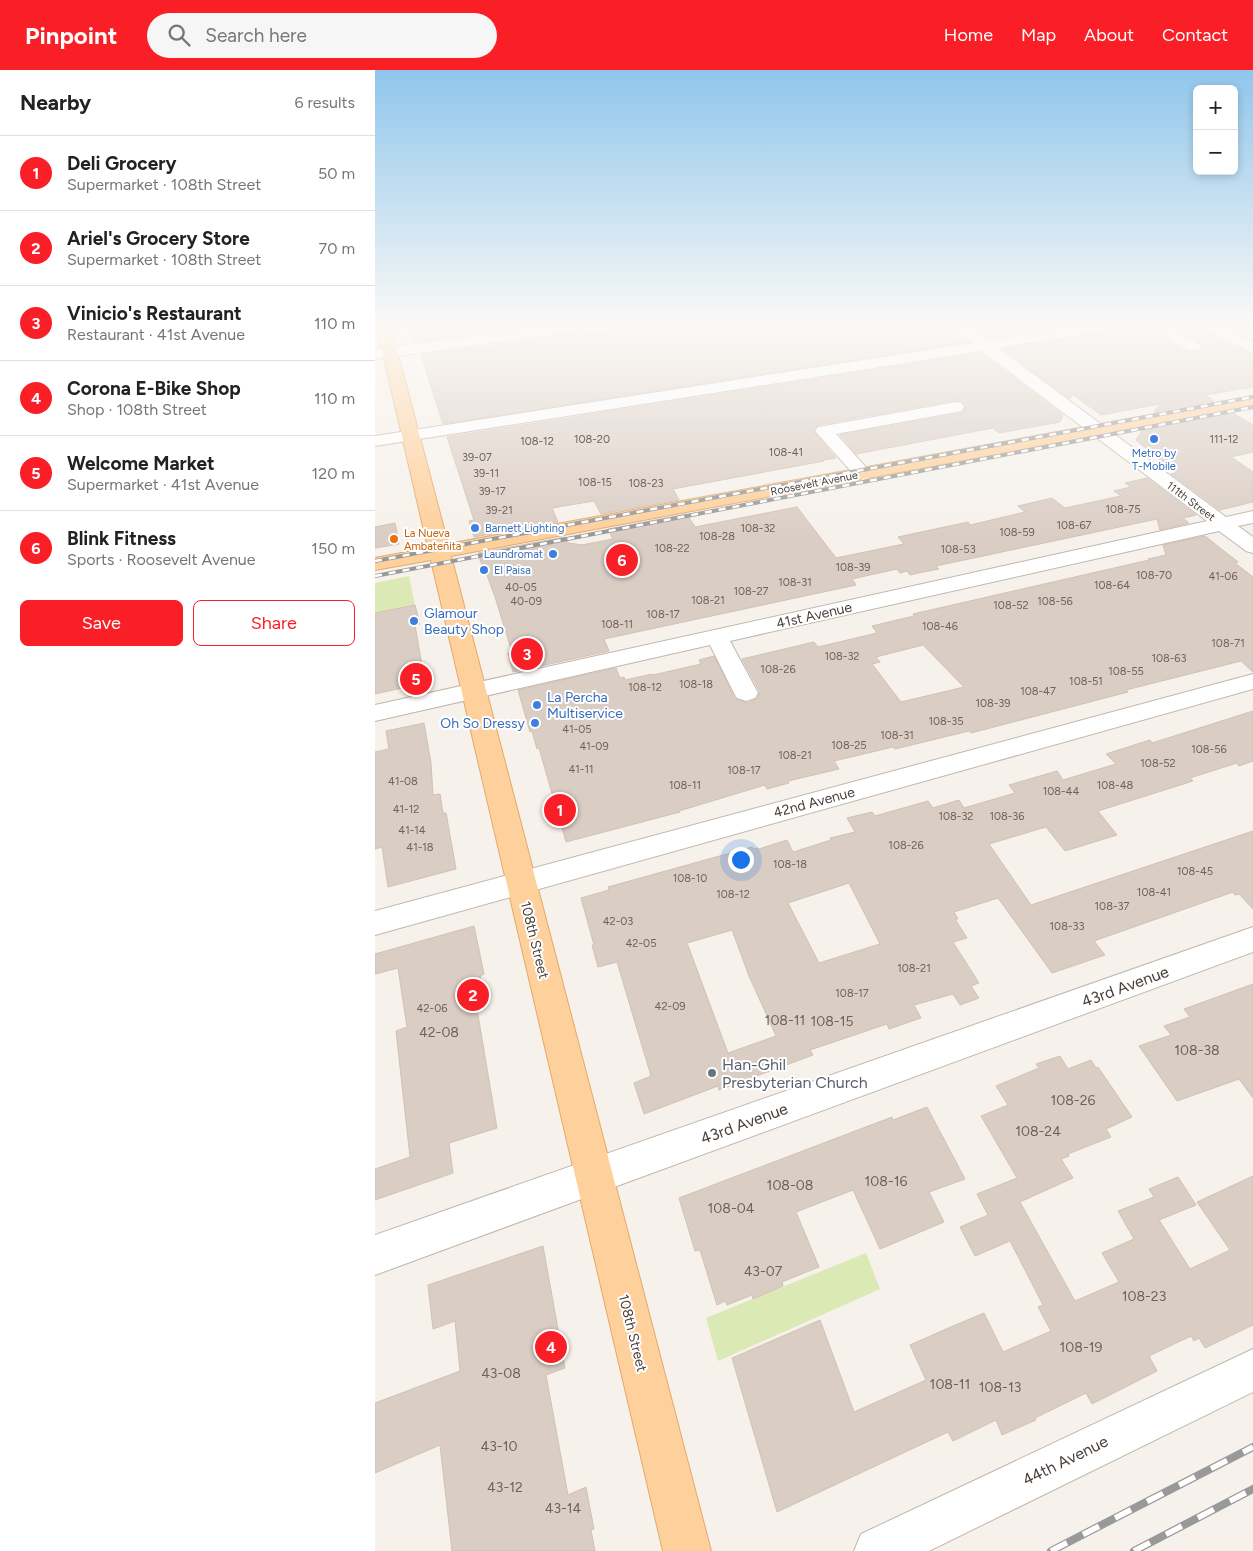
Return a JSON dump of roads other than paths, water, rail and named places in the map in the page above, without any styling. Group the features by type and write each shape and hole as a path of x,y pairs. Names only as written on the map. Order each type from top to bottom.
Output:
{"main road":[{"name":"108th Street","path":"399,397 412,435 687,1551"},
{"name":"Roosevelt Avenue","path":"375,564 1253,401"}],"street":[{"path":"375,441 653,397"},
{"name":"111th Street","path":"1053,397 1253,547"},
{"path":"863,474 823,431 957,408"},
{"name":"41st Avenue","path":"375,713 1253,517"},
{"path":"717,637 746,693"},
{"name":"42nd Avenue","path":"375,923 1253,681"},
{"name":"43rd Avenue","path":"375,1255 1253,939"},
{"name":"44th Avenue","path":"878,1551 1253,1370"}],"railway":[{"path":"375,561 1252,397"},
{"path":"375,576 1253,407"},
{"path":"1051,1551 1253,1447"},
{"path":"1134,1551 1253,1489"}],"place":[{"name":"Metro by T-Mobile","path":"1154,439"},
{"name":"Barnett Lighting","path":"475,528"},
{"name":"La Nueva Ambateñita","path":"394,539"},
{"name":"Laundromat","path":"553,554"},
{"name":"Blink Fitness","path":"622,560"},
{"name":"El Paisa","path":"484,570"},
{"name":"Glamour Beauty Shop","path":"414,621"},
{"name":"Vinicio's Restaurant","path":"527,654"},
{"name":"Welcome Market","path":"416,679"},
{"name":"La Percha Multiservice","path":"537,705"},
{"name":"Oh So Dressy","path":"535,723"},
{"name":"Deli Grocery","path":"560,810"},
{"name":"Ariel's Grocery Store","path":"473,995"},
{"name":"Han-Ghil Presbyterian Church","path":"712,1073"},
{"name":"Corona E-Bike Shop","path":"551,1347"}]}
